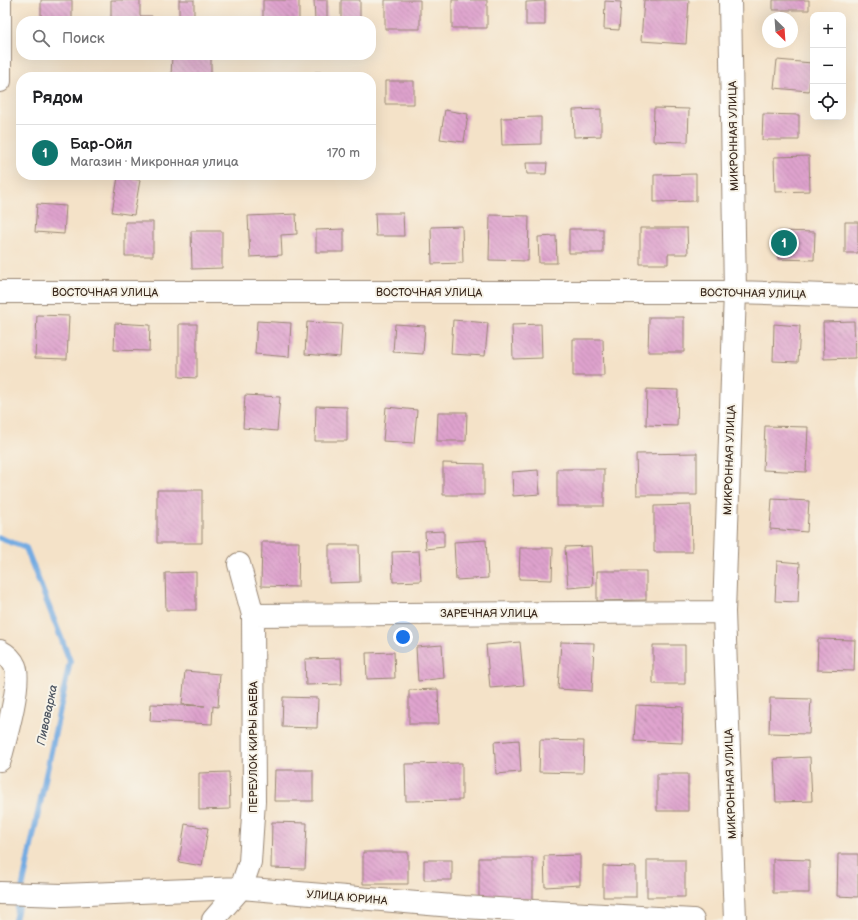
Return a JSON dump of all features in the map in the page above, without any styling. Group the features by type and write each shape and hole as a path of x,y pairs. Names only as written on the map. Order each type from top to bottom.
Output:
{"street":[{"path":"0,0 0,80"},
{"name":"МИКРОННАЯ УЛИЦА","path":"730,0 735,292 724,612 735,920"},
{"name":"ВОСТОЧНАЯ УЛИЦА","path":"0,292 735,292 858,296"},
{"name":"ПЕРЕУЛОК КИРЫ БАЕВА","path":"213,920 241,888 250,862 254,801 253,615 239,564"},
{"name":"ЗАРЕЧНАЯ УЛИЦА","path":"253,615 724,612"},
{"path":"0,651 7,655 15,666 17,686 0,760"},
{"name":"УЛИЦА ЮРИНА","path":"0,893 62,895 241,888 462,913 693,920"}],"building":[{"path":"41,0 72,0 72,16 41,16"},
{"path":"111,0 140,0 140,16 111,16"},
{"path":"179,0 194,0 194,16 179,16"},
{"path":"263,0 299,0 299,16 263,16"},
{"path":"314,0 327,0 327,16 315,16"},
{"path":"341,0 360,0 360,16 341,16"},
{"path":"385,0 420,0 420,29 385,29"},
{"path":"452,0 487,0 487,28 452,28"},
{"path":"644,0 689,0 686,44 641,41"},
{"path":"773,0 809,0 809,10 773,10"},
{"path":"545,1 545,25 526,25 526,2"},
{"path":"605,1 621,2 619,30 604,29"},
{"path":"172,60 211,60 211,72 171,72"},
{"path":"777,60 810,63 809,91 774,88"},
{"path":"385,81 414,81 414,104 385,104"},
{"path":"654,108 689,109 688,142 653,141"},
{"path":"601,109 601,136 574,137 573,110"},
{"path":"445,110 468,114 464,142 440,139"},
{"path":"763,114 799,115 799,140 762,140"},
{"path":"541,117 541,144 502,145 501,118"},
{"path":"809,156 810,191 775,192 774,157"},
{"path":"526,163 547,163 546,174 527,174"},
{"path":"696,174 696,201 654,202 654,175"},
{"path":"117,180 140,180 134,215 112,212"},
{"path":"37,204 66,206 64,234 35,232"},
{"path":"375,213 403,213 404,236 376,236"},
{"path":"296,214 297,234 281,235 282,255 250,257 248,216"},
{"path":"490,215 529,216 528,261 489,260"},
{"path":"125,222 153,222 153,256 125,256"},
{"path":"845,222 858,222 858,253 845,253"},
{"path":"462,226 463,263 432,264 431,227"},
{"path":"640,228 687,228 688,254 668,254 668,264 640,264"},
{"path":"344,229 344,252 316,252 316,230"},
{"path":"569,229 603,229 603,253 569,253"},
{"path":"191,231 222,231 222,268 192,269"},
{"path":"779,231 815,232 814,260 778,259"},
{"path":"556,236 557,263 539,263 538,237"},
{"path":"37,315 69,316 67,359 35,358"},
{"path":"649,317 684,317 684,352 648,352"},
{"path":"453,320 488,323 485,356 451,354"},
{"path":"257,321 291,323 289,357 255,354"},
{"path":"854,321 855,358 824,359 823,322"},
{"path":"307,322 342,324 340,357 305,354"},
{"path":"115,323 150,325 149,351 114,350"},
{"path":"179,324 197,324 197,378 179,377"},
{"path":"395,324 425,326 423,354 393,352"},
{"path":"541,324 542,358 513,359 512,325"},
{"path":"774,324 800,326 798,362 773,361"},
{"path":"573,339 603,339 604,376 573,376"},
{"path":"647,389 678,390 677,426 646,425"},
{"path":"245,395 280,397 277,431 243,428"},
{"path":"316,406 347,407 347,441 315,441"},
{"path":"386,407 417,410 414,443 383,441"},
{"path":"438,412 467,412 466,441 437,441"},
{"path":"765,426 808,427 806,472 763,470"},
{"path":"697,453 697,495 637,495 636,454"},
{"path":"443,463 484,464 484,495 443,495"},
{"path":"557,469 604,469 604,506 557,506"},
{"path":"538,470 540,494 513,496 512,472"},
{"path":"157,490 202,490 202,543 157,543"},
{"path":"772,499 809,501 807,532 770,529"},
{"path":"691,505 692,552 654,552 654,506"},
{"path":"444,531 444,547 426,549 425,532"},
{"path":"486,540 488,578 456,580 454,542"},
{"path":"262,542 299,542 298,587 261,586"},
{"path":"329,545 359,545 360,582 329,583"},
{"path":"591,546 593,586 568,588 565,547"},
{"path":"520,548 553,548 552,580 519,579"},
{"path":"419,551 421,581 393,582 392,552"},
{"path":"777,561 800,563 798,602 775,601"},
{"path":"597,571 646,571 646,600 597,601"},
{"path":"196,572 196,610 166,610 165,573"},
{"path":"818,639 855,640 854,671 817,670"},
{"path":"520,642 524,685 490,688 486,645"},
{"path":"561,642 594,643 592,691 558,689"},
{"path":"442,645 444,678 418,681 416,647"},
{"path":"653,645 685,645 685,684 653,684"},
{"path":"394,652 395,678 367,679 366,653"},
{"path":"341,658 342,684 306,685 305,659"},
{"path":"185,671 220,674 218,707 213,706 212,724 150,721 151,704 205,706 182,704"},
{"path":"438,689 439,724 409,724 409,690"},
{"path":"283,697 318,698 317,728 282,727"},
{"path":"770,698 811,699 809,734 769,733"},
{"path":"636,705 683,707 682,743 634,741"},
{"path":"519,740 521,772 496,774 494,742"},
{"path":"540,740 584,741 583,773 539,772"},
{"path":"810,757 812,801 776,802 774,759"},
{"path":"462,763 462,800 406,801 405,764"},
{"path":"275,770 313,770 313,801 274,801"},
{"path":"229,772 230,809 199,810 199,773"},
{"path":"657,774 688,774 688,811 657,811"},
{"path":"272,822 307,823 305,869 271,868"},
{"path":"185,824 208,828 202,866 179,862"},
{"path":"363,852 408,852 408,884 363,884"},
{"path":"838,854 858,854 858,897 837,896"},
{"path":"580,855 580,885 545,887 544,856"},
{"path":"479,858 533,858 533,899 479,899"},
{"path":"773,859 809,860 809,893 773,893"},
{"path":"424,860 452,860 452,880 424,880"},
{"path":"647,860 685,860 685,897 647,897"},
{"path":"603,866 636,867 636,897 603,897"}],"waterway":[{"name":"Пивоварка","path":"0,538 26,548 70,661 22,889"},
{"name":"Пивоварка","path":"15,920 20,898"}],"place":[{"name":"Бар-Ойл","path":"784,243"}]}
